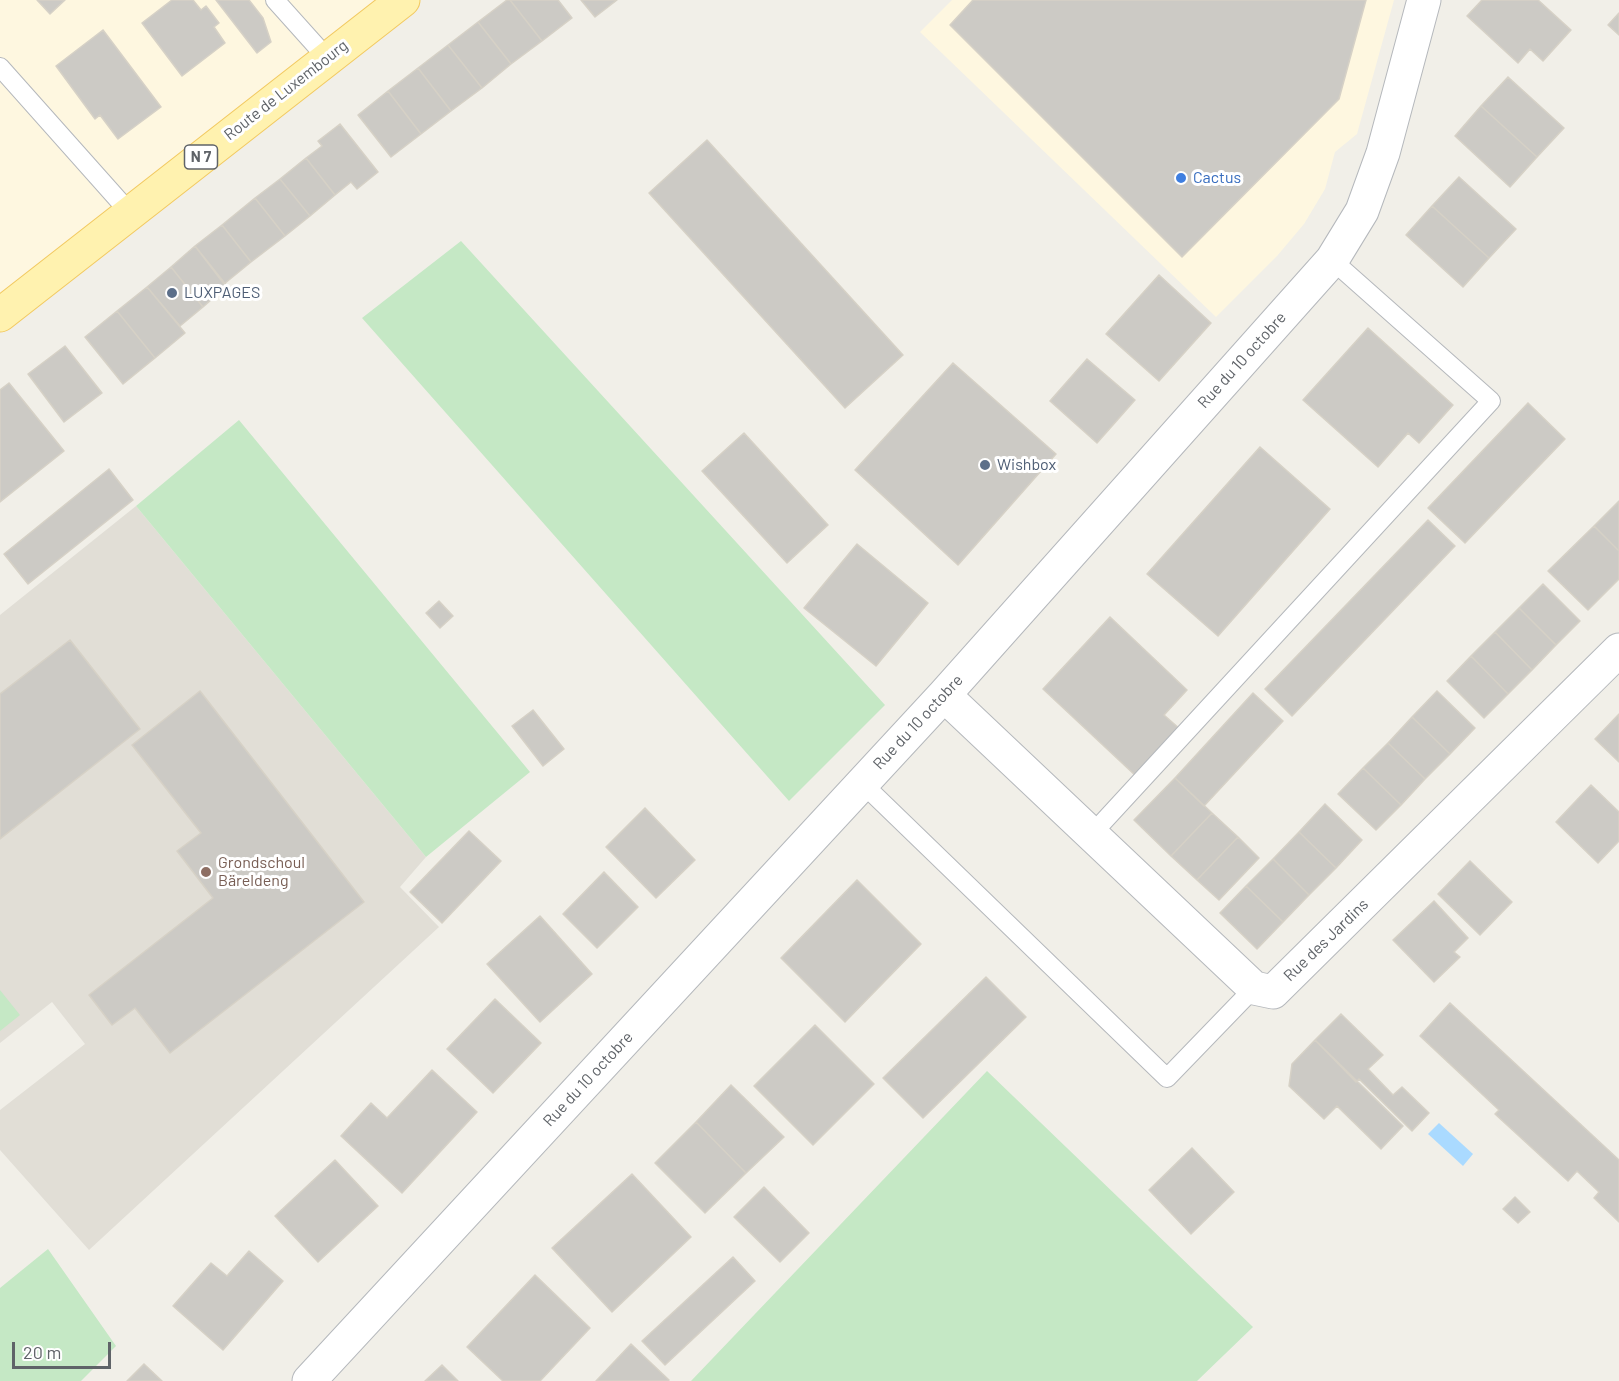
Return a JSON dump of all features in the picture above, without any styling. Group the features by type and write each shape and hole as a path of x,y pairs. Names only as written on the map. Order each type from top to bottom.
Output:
{"main road":[{"name":"Route de Luxembourg","path":"0,315 403,0"}],"street":[{"name":"Rue du 10 octobre","path":"309,1381 861,782 944,695 1332,260 1362,211 1383,153 1424,0"},
{"name":"Rue des Jardins","path":"1254,988 1273,992 1619,650"},
{"path":"944,695 1254,988"}],"lane":[{"path":"275,0 327,58"},
{"path":"0,67 130,213"},
{"path":"1092,834 1491,401 1332,260"},
{"path":"861,782 1167,1078 1254,988"}],"shaded area":[{"path":"0,0 403,0 0,315"},
{"name":"Cactus","path":"952,0 1394,0 1357,134 1335,152 1325,189 1304,224 1277,256 1216,317 920,32"},
{"name":"Grondschoul Bäreldeng","path":"136,506 426,857 400,887 439,927 89,1250 0,1150 0,1110 85,1044 52,1002 0,1043 0,615"}],"green space":[{"path":"461,241 885,705 789,801 362,318"},
{"path":"239,420 530,772 426,857 136,506"},
{"path":"0,990 20,1015 0,1031"},
{"path":"987,1071 1253,1327 1197,1381 691,1381"},
{"path":"48,1249 116,1346 81,1381 0,1381 0,1288"}],"water":[{"path":"1439,1123 1473,1154 1463,1166 1428,1134"}],"building":[{"path":"37,0 65,0 50,14"},
{"path":"172,0 193,0 201,10 206,6 219,23 214,27 225,43 182,76 142,23"},
{"path":"216,0 249,0 263,18 271,42 257,53"},
{"path":"510,0 542,41 511,64 478,22"},
{"path":"510,0 558,0 572,18 542,41"},
{"path":"581,0 617,0 595,17"},
{"name":"Cactus","path":"973,0 1366,0 1339,99 1182,257 950,25"},
{"path":"1482,0 1538,0 1571,30 1543,61 1530,49 1518,63 1467,16"},
{"path":"1619,13 1619,35 1608,25"},
{"path":"478,22 511,64 482,88 448,45"},
{"path":"103,30 161,107 118,139 100,115 95,119 56,66"},
{"path":"448,45 482,88 451,111 418,68"},
{"path":"418,68 451,111 421,134 388,91"},
{"path":"1508,77 1564,128 1537,157 1481,106"},
{"path":"388,91 421,134 391,157 358,115"},
{"path":"1481,106 1537,157 1510,187 1455,136"},
{"path":"340,124 378,172 357,189 351,182 335,195 306,158 322,146 318,141"},
{"path":"707,140 903,355 845,408 649,193"},
{"path":"306,158 335,195 310,216 280,179"},
{"path":"1459,177 1516,229 1489,258 1432,206"},
{"path":"280,179 310,216 285,236 255,198"},
{"path":"255,198 285,236 251,262 222,225"},
{"path":"1432,206 1489,258 1463,287 1406,235"},
{"path":"222,225 251,262 224,284 195,246"},
{"path":"195,246 227,286 203,307 171,267"},
{"path":"171,267 203,307 180,326 147,287"},
{"path":"1159,275 1211,323 1159,381 1106,334"},
{"path":"147,287 185,333 155,358 117,311"},
{"path":"117,311 155,358 123,384 85,337"},
{"path":"1368,328 1453,405 1419,443 1408,433 1378,467 1303,400"},
{"path":"65,346 102,393 64,422 28,374"},
{"path":"1087,359 1135,400 1097,443 1050,401"},
{"path":"953,363 1056,454 958,565 855,470"},
{"path":"9,383 64,451 0,502 0,390"},
{"path":"1528,403 1565,439 1465,543 1428,508"},
{"path":"744,433 828,525 787,563 702,471"},
{"path":"1260,447 1330,509 1218,636 1147,574"},
{"path":"109,469 133,500 28,584 4,554"},
{"path":"1619,501 1619,551 1594,526"},
{"path":"1428,520 1455,546 1292,716 1265,689"},
{"path":"1594,526 1619,551 1619,579 1588,610 1548,571"},
{"path":"857,544 928,603 876,666 804,608"},
{"path":"1543,584 1580,621 1556,645 1519,608"},
{"path":"439,601 453,616 440,628 426,613"},
{"path":"1519,608 1556,645 1532,670 1495,632"},
{"path":"1110,617 1187,690 1164,715 1181,730 1137,777 1043,689"},
{"path":"1495,632 1532,670 1508,694 1471,656"},
{"path":"70,640 140,729 0,839 0,694"},
{"path":"1471,656 1508,694 1484,718 1447,681"},
{"path":"200,691 364,902 170,1053 135,1008 112,1025 89,995 213,898 177,851 201,833 132,745"},
{"path":"1437,691 1475,728 1450,754 1412,717"},
{"path":"1253,693 1283,721 1204,806 1175,778"},
{"path":"533,710 564,749 543,766 512,726"},
{"path":"1619,714 1619,762 1595,739"},
{"path":"1412,717 1450,754 1425,779 1388,743"},
{"path":"1388,743 1425,779 1401,805 1363,768"},
{"path":"1363,768 1401,805 1376,830 1338,794"},
{"path":"1175,778 1212,813 1171,856 1134,820"},
{"path":"1591,785 1619,812 1619,841 1598,863 1556,822"},
{"path":"1325,804 1362,840 1336,868 1299,832"},
{"path":"645,808 695,860 656,898 606,847"},
{"path":"1212,813 1238,837 1197,880 1171,856"},
{"path":"469,831 501,861 442,923 410,892"},
{"path":"1299,832 1336,868 1309,895 1273,859"},
{"path":"1238,837 1259,858 1219,900 1197,880"},
{"path":"1273,859 1309,895 1283,922 1246,886"},
{"path":"1470,861 1512,902 1480,935 1438,894"},
{"path":"604,872 638,907 597,948 563,914"},
{"path":"857,880 921,944 845,1022 781,958"},
{"path":"1246,886 1283,922 1257,949 1220,913"},
{"path":"1434,901 1468,938 1454,952 1460,957 1434,982 1393,940"},
{"path":"540,916 592,974 540,1022 487,964"},
{"path":"986,977 1026,1017 923,1118 883,1078"},
{"path":"495,999 541,1043 493,1093 447,1049"},
{"path":"1450,1003 1619,1160 1619,1222 1594,1198 1599,1192 1577,1171 1568,1181 1495,1114 1499,1110 1420,1036"},
{"path":"1341,1014 1383,1055 1368,1069 1393,1095 1402,1087 1429,1113 1412,1131 1359,1079 1356,1082 1315,1040"},
{"path":"815,1025 874,1084 813,1145 754,1086"},
{"path":"1315,1040 1403,1126 1381,1149 1337,1106 1324,1119 1289,1086 1292,1064"},
{"path":"432,1070 477,1112 402,1193 341,1136 371,1103 387,1118"},
{"path":"731,1085 784,1137 746,1173 696,1122"},
{"path":"696,1122 746,1173 705,1213 655,1163"},
{"path":"1192,1148 1234,1192 1191,1234 1149,1190"},
{"path":"335,1160 378,1206 318,1262 275,1216"},
{"path":"632,1174 691,1237 612,1312 552,1248"},
{"path":"764,1187 809,1233 780,1262 734,1217"},
{"path":"1515,1197 1530,1212 1518,1223 1503,1209"},
{"path":"249,1251 283,1281 223,1350 173,1306 211,1263 227,1276"},
{"path":"733,1257 755,1281 665,1365 642,1341"},
{"path":"535,1275 590,1328 540,1381 503,1381 467,1347"},
{"path":"631,1344 669,1380 596,1381"},
{"path":"144,1364 162,1381 127,1381"},
{"path":"442,1365 458,1381 425,1381"}],"place":[{"name":"Cactus","path":"1181,178"},
{"name":"LUXPAGES","path":"172,293"},
{"name":"Wishbox","path":"985,465"},
{"name":"Grondschoul Bäreldeng","path":"206,872"}]}
